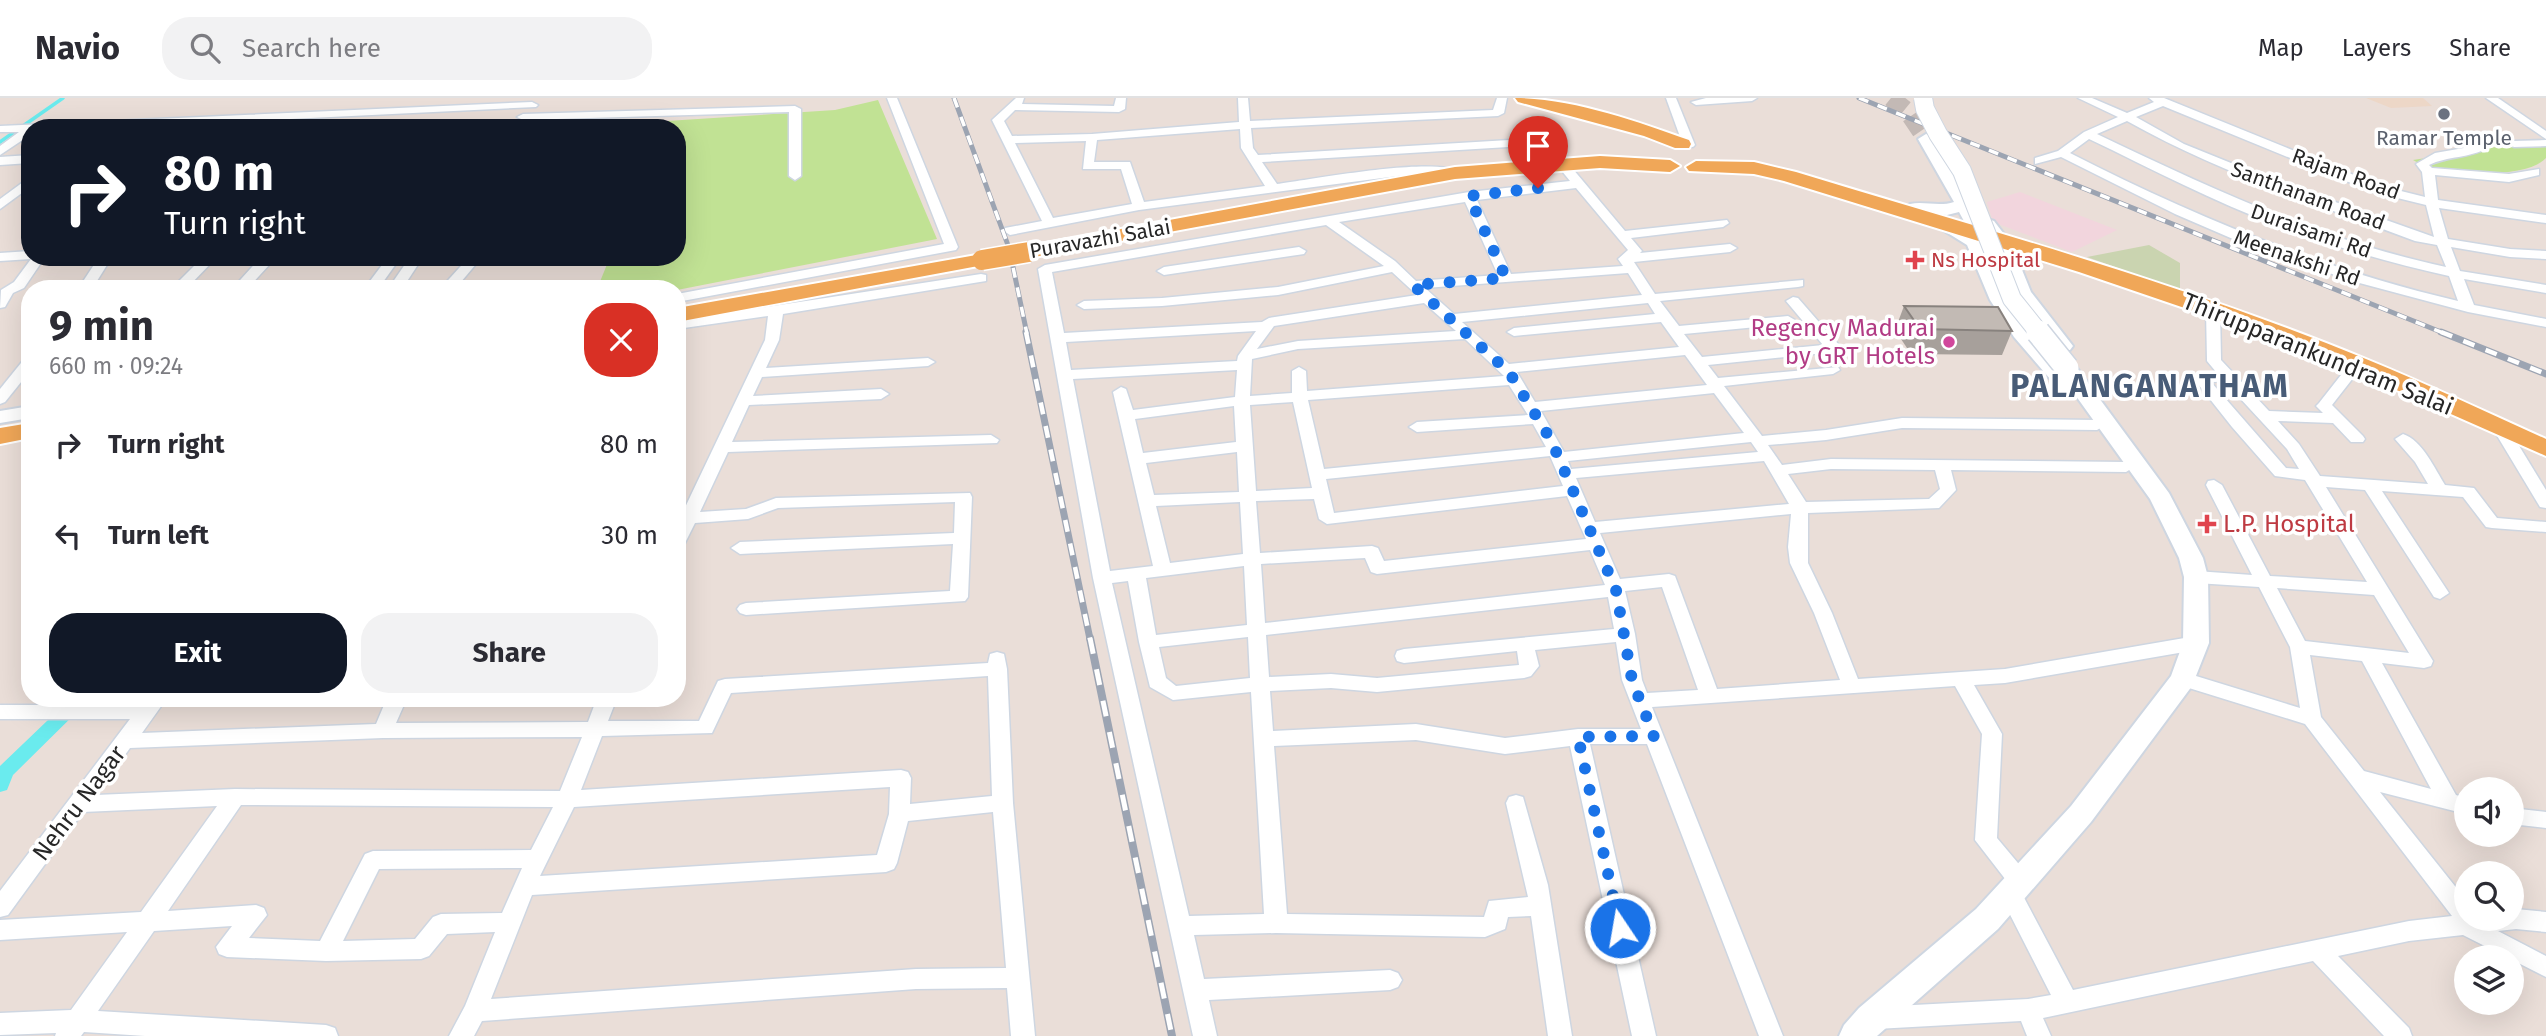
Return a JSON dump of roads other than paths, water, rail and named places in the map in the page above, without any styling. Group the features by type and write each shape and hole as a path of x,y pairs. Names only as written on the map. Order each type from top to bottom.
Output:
{"main road":[{"name":"Thirupparankundram Salai","path":"1524,98 1619,125 1732,166 1765,170 1999,240 2062,254 2087,267"},
{"name":"Thirupparankundram Salai","path":"1619,125 1654,148 1653,157 1670,166"},
{"name":"Puravazhi Salai","path":"1558,163 1654,148 1692,151"},
{"name":"Thirupparankundram Salai","path":"1692,151 1748,159 1916,208 1999,240"},
{"name":"Puravazhi Salai","path":"686,314 982,269 1029,252 1435,176 1558,163 1600,162 1670,166 1692,151"},
{"name":"Thirupparankundram Salai","path":"2027,249 2213,310 2357,364 2546,448"},
{"path":"0,436 21,432"},
{"path":"0,446 21,442"}],"street":[{"path":"327,115 343,98"},
{"path":"702,111 710,98"},
{"path":"747,110 754,98"},
{"path":"795,176 795,110 804,98"},
{"path":"686,296 951,247 892,98"},
{"path":"1024,98 1010,107 998,120 1049,223"},
{"path":"1010,107 1119,109 1121,98"},
{"path":"1244,98 1247,148 1273,188"},
{"path":"1008,140 1498,113 1502,98"},
{"path":"1671,98 1692,151"},
{"path":"1696,102 1754,98"},
{"path":"1864,1027 1987,919 2081,814 2183,679 2196,643 2196,577 2191,558 2161,498 2067,368 2012,299 1962,171 1938,134 1925,109 1923,98"},
{"name":"Santhanam Road","path":"2082,98 2129,118 2179,146 2264,181 2420,237 2510,253 2546,255"},
{"path":"2491,98 2546,136"},
{"path":"576,115 591,99"},
{"path":"630,113 636,100"},
{"path":"2039,161 2062,153 2088,134 2129,118 2158,100"},
{"name":"Rajam Road","path":"2158,100 2377,189 2432,203 2546,219"},
{"path":"236,119 535,102"},
{"path":"523,117 535,102"},
{"path":"523,117 795,110"},
{"path":"0,129 21,128"},
{"name":"Duraisami Rd","path":"2088,134 2244,207 2312,234 2456,275 2546,289"},
{"path":"0,151 21,135"},
{"path":"1092,137 1087,166 1126,165 1139,206"},
{"path":"1926,139 1971,219 1999,240 2027,249"},
{"path":"1254,159 1423,146 1528,142 1558,163 1622,235 1635,251 1629,264"},
{"path":"2514,144 2546,143"},
{"path":"2468,308 2442,241 2432,203 2428,171 2422,164 2439,155 2481,148"},
{"name":"Meenakshi Rd","path":"2062,153 2132,191 2294,260 2350,278 2468,308 2546,323"},
{"path":"0,161 21,160"},
{"path":"1010,231 1139,206 1273,188 1420,169 1455,173"},
{"path":"2428,171 2510,178 2542,173"},
{"path":"1435,176 1448,200"},
{"path":"1205,1036 1102,578 1045,269 1469,196 1579,184"},
{"path":"0,190 21,188"},
{"path":"0,205 21,191"},
{"path":"1469,196 1506,278"},
{"path":"1916,208 1954,210 1961,203"},
{"path":"1326,219 1362,242 1394,268 1468,335 1506,376 1534,413 1557,454 1615,588 1626,634 1632,680 1771,1036"},
{"path":"1939,222 1975,243 2000,300 2024,337 2097,425 2126,467 2161,498"},
{"path":"1622,235 1723,223"},
{"path":"1999,240 2022,293 2040,320 2112,402 2158,467 2161,498"},
{"path":"1413,285 1629,264 1730,248"},
{"path":"1159,250 1163,286"},
{"path":"1084,305 1298,251"},
{"path":"0,257 21,256"},
{"path":"1629,264 1674,331 1756,439 1797,499 1799,563 1823,612 1853,687"},
{"path":"187,280 202,266"},
{"path":"248,280 261,266"},
{"path":"455,280 467,266"},
{"path":"1163,286 1278,291 1394,268"},
{"path":"686,323 883,296 982,269"},
{"path":"0,304 4,291 21,282"},
{"path":"1450,319 1798,283"},
{"path":"1276,923 1244,446 1242,401 1245,360 1269,321 1427,298"},
{"path":"1126,415 1693,356 1834,348 1793,301"},
{"path":"2213,310 2214,361 2293,447 2424,661 2299,647"},
{"path":"686,523 772,340 776,311"},
{"path":"1514,332 1664,317"},
{"path":"1674,331 1788,320"},
{"path":"1058,338 1266,326"},
{"path":"1065,375 1245,360 1298,345 1468,335"},
{"path":"757,373 928,362"},
{"path":"2357,364 2324,406 2357,439"},
{"path":"1417,427 1833,370"},
{"path":"1300,371 1300,397 1327,519 1569,482 1773,463 2126,467"},
{"path":"0,399 21,372"},
{"path":"2228,376 2201,379 2281,472 2313,479 2468,492 2492,523 2546,527"},
{"path":"1121,392 1163,570"},
{"path":"744,401 881,394"},
{"path":"0,417 21,414"},
{"path":"2265,416 2337,418"},
{"path":"1318,475 1557,454 1826,435 1902,423 2097,425"},
{"path":"2501,429 2546,503"},
{"path":"2403,439 2421,459 2440,490"},
{"path":"722,447 990,440"},
{"path":"1137,459 1244,446"},
{"path":"1102,578 1251,559 1371,552 1377,568 1593,536 1654,524 1798,508 1933,504 1948,490 1942,465"},
{"path":"2214,485 2299,647 2312,719 2454,904"},
{"path":"2370,485 2440,593"},
{"path":"1147,501 1322,493"},
{"path":"688,518 748,514 776,503 964,497 959,597 746,609"},
{"path":"740,548 962,538"},
{"path":"1136,573 1157,682 1173,693 1261,684 1331,681 1377,685 1524,671 1530,666 1524,643"},
{"path":"2196,577 2380,589"},
{"path":"1148,642 1669,580 1710,696"},
{"path":"1404,656 1626,634"},
{"path":"1640,701 2006,676 2196,643"},
{"path":"2368,655 2454,799"},
{"path":"125,741 383,731 705,728 725,686 998,664 1003,803 1023,1036"},
{"path":"1960,678 1992,734 1986,840 2015,887 2067,1002"},
{"path":"2183,679 2312,719"},
{"path":"0,712 67,713 131,707"},
{"name":"Nehru Nagar","path":"1,906 150,707"},
{"path":"383,731 393,707"},
{"path":"461,1036 475,1011 524,886 567,799 603,707"},
{"path":"1265,739 1416,732 1505,746 1578,737 1654,736"},
{"path":"1578,737 1644,1036"},
{"path":"79,804 235,797 567,799 901,778 899,814 886,863 524,886"},
{"path":"2359,778 2454,803"},
{"path":"72,1028 235,797"},
{"path":"899,814 1003,803"},
{"path":"1516,803 1540,906 1560,1036"},
{"path":"2524,817 2546,820"},
{"path":"326,951 373,860 537,859"},
{"path":"1179,926 1276,923 1485,927 1497,922 1497,908 1540,906"},
{"path":"0,930 256,915 227,947 326,951 421,949 440,924 509,922"},
{"path":"2524,920 2546,922"},
{"path":"1864,1027 2028,1010 2454,923"},
{"path":"2484,931 2546,967"},
{"path":"2318,950 2400,1036"},
{"path":"475,1011 916,979 1018,978"},
{"path":"1195,990 1390,980"},
{"path":"2028,1010 2039,1036"},
{"path":"0,1024 326,1036"}],"waterway":[{"path":"33,119 63,98"},
{"path":"0,142 21,127"},
{"path":"0,785 6,771 73,707"}],"tunnel":[{"path":"1891,98 1907,111 1926,139"}],"railway":[{"path":"954,98 1009,248 1027,334"},
{"path":"1859,98 2446,334"},
{"path":"1026,332 1090,639"},
{"path":"2441,332 2446,334"},
{"path":"2446,334 2546,374"},
{"path":"1090,638 1172,1036"}],"place":[{"name":"Ramar Temple","path":"2444,114"},
{"name":"Ns Hospital","path":"1915,260"},
{"name":"Regency Madurai by GRT Hotels","path":"1949,342"},
{"name":"L.P. Hospital","path":"2207,524"}],"district":[{"name":"PALANGANATHAM","path":"2150,386"}]}
